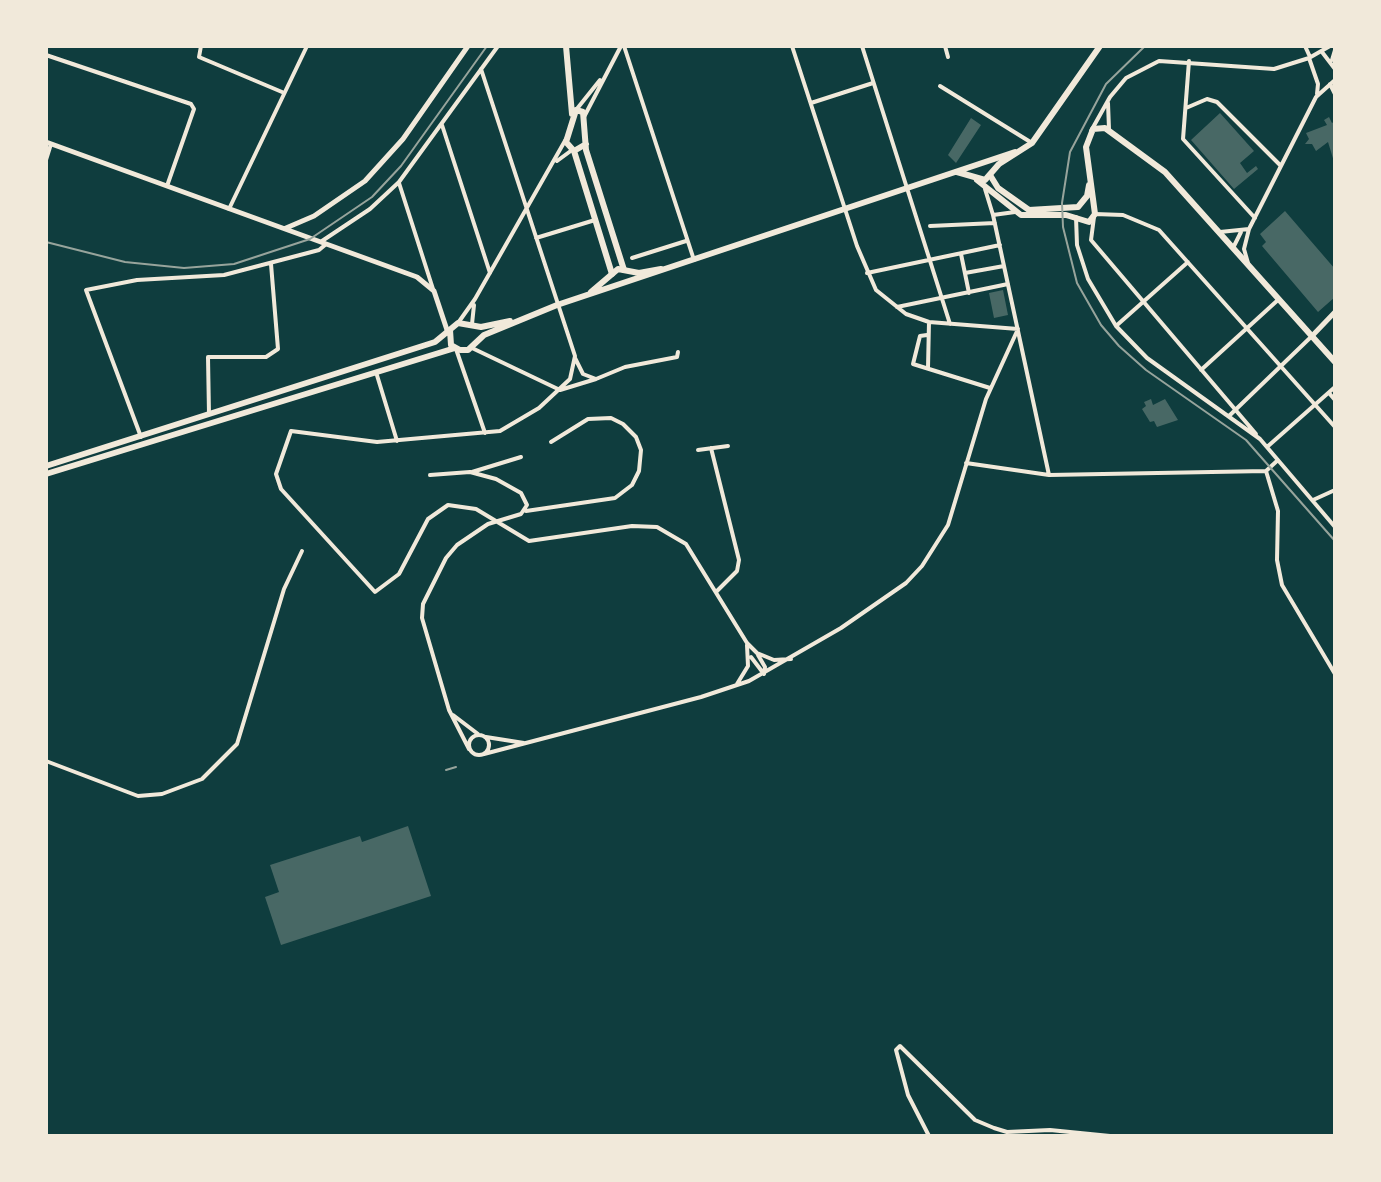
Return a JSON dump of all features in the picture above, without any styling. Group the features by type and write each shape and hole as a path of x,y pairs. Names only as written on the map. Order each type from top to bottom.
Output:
{"main road":[{"path":"566,46 572,119 566,139 574,150 598,219 612,274 621,283"},
{"path":"46,474 455,348 472,348 478,339 557,305 621,283 636,282 1015,152 1032,143 1100,46"},
{"path":"571,85 581,110 586,144 624,270 626,278 621,283"},
{"path":"572,119 581,110"},
{"path":"979,163 973,168 975,179 1015,212 1028,217 1047,213 1078,213 1086,223 1094,214 1086,147 1091,132 1099,127 1111,133 1158,166 1234,246 1335,362"},
{"path":"574,150 586,144"},
{"path":"954,172 985,180 1015,152"},
{"path":"979,163 987,165 998,188 1019,206 1047,213"},
{"path":"1078,213 1087,196 1089,177"},
{"path":"1078,213 1088,204 1094,214"},
{"path":"586,295 618,269 639,273 676,266"},
{"path":"46,466 435,342 457,323 473,325 521,319"},
{"path":"473,325 478,339"},
{"path":"449,333 455,348"}],"street":[{"path":"201,46 199,57 283,93"},
{"path":"229,209 307,46"},
{"path":"285,229 314,216 365,181 403,139 468,46"},
{"path":"141,438 86,290 137,280 224,275 319,250 322,244 370,209 399,182 498,46"},
{"path":"581,110 623,46"},
{"path":"623,46 694,260"},
{"path":"792,46 867,273 876,290 894,307 929,322 1018,329"},
{"path":"862,46 950,324"},
{"path":"945,46 948,57"},
{"path":"1305,46 1317,81 1316,97"},
{"path":"1315,46 1321,52 1334,54 1335,69"},
{"path":"1091,132 1110,97 1126,78 1150,64 1167,59 1270,69 1310,57 1330,46"},
{"path":"46,55 191,104 194,109 167,186"},
{"path":"1189,61 1183,139 1255,218"},
{"path":"481,69 575,356 583,374 596,379"},
{"path":"581,110 604,75"},
{"path":"1250,265 1245,243 1249,229 1316,97 1335,80"},
{"path":"1317,81 1328,85 1335,94"},
{"path":"811,103 873,83"},
{"path":"940,86 1032,143"},
{"path":"1110,97 1106,119 1111,133"},
{"path":"1186,108 1207,99 1217,102 1281,166"},
{"path":"442,125 490,273"},
{"path":"439,308 457,323 475,299 566,139"},
{"path":"46,160 49,143 417,277 434,291"},
{"path":"552,165 574,150"},
{"path":"399,182 449,333"},
{"path":"984,186 1000,245 1049,475"},
{"path":"930,226 994,220 1015,212"},
{"path":"1335,427 1153,226 1112,212 1094,214 1091,240 1335,527"},
{"path":"1078,213 1077,245 1088,279 1116,326 1147,358 1260,439"},
{"path":"536,238 598,219"},
{"path":"1220,232 1249,229"},
{"path":"1234,246 1241,232"},
{"path":"632,258 687,240"},
{"path":"1234,246 1245,243"},
{"path":"867,273 1000,245"},
{"path":"961,254 969,293"},
{"path":"1116,326 1188,262"},
{"path":"209,415 208,357 266,357 278,349 271,264"},
{"path":"965,273 1004,266"},
{"path":"894,307 1008,284"},
{"path":"473,325 475,299"},
{"path":"1201,370 1279,299"},
{"path":"1229,416 1335,312"},
{"path":"928,368 929,322"},
{"path":"551,442 588,419 611,418 623,424 636,437 641,450 639,471 632,485 615,498 525,511 488,524 457,545 446,558 423,604 422,618 449,710 469,749 477,755 735,686 791,659 906,583 922,566 948,525 990,388 1018,329"},
{"path":"927,335 920,336 912,362 990,388"},
{"path":"455,348 485,434"},
{"path":"472,348 560,390 625,367 677,357 678,352"},
{"path":"575,356 570,379 560,390 519,421 485,434 397,441 291,431 276,474 281,489 375,592 399,574 428,519 441,507 457,505 483,513 521,539 538,541 632,526 657,527 686,544 747,643 757,653 765,667 764,674"},
{"path":"376,372 397,441"},
{"path":"1267,447 1335,387"},
{"path":"1329,393 1335,400"},
{"path":"1219,408 1228,406 1227,399"},
{"path":"698,450 728,446"},
{"path":"711,448 739,560 737,571 716,592"},
{"path":"430,475 470,472 499,466 521,457"},
{"path":"966,463 1049,475 1266,471 1278,460"},
{"path":"1266,471 1278,511 1277,560 1282,585 1335,674"},
{"path":"470,472 515,488 526,498 525,511"},
{"path":"1313,500 1335,490"},
{"path":"46,761 138,796 162,794 202,779 237,744 284,589 302,551"},
{"path":"747,643 750,655 764,674"},
{"path":"757,653 774,660 791,659"},
{"path":"735,686 746,674 750,655"},
{"path":"449,710 464,727 482,736 531,742"},
{"path":"469,749 470,740 482,736"},
{"path":"482,736 489,745 484,754"},
{"path":"929,1136 908,1095 896,1050 900,1046 966,1111 994,1128 1007,1132 1050,1130 1110,1136"}],"building":[{"path":"1220,113 1254,151 1240,163 1247,173 1256,166 1258,169 1234,189 1191,140"},
{"path":"1329,117 1332,123 1335,121 1335,165 1328,142 1316,151 1312,144 1305,144 1309,139 1306,133 1327,125 1324,120"},
{"path":"971,118 981,125 956,163 948,155"},
{"path":"1285,211 1335,269 1335,297 1318,312 1262,246 1266,242 1260,234"},
{"path":"1003,290 1008,315 994,318 989,293"},
{"path":"1151,399 1153,405 1165,399 1178,420 1157,427 1154,421 1150,422 1142,409 1146,406 1144,402"},
{"path":"408,826 431,896 281,945 265,897 279,892 270,865 360,836 362,842"}],"railway":[{"path":"46,242 125,262 184,268 234,264 310,239 372,197 401,166 487,46"},
{"path":"1145,46 1106,84 1070,152 1062,203 1063,227 1077,283 1101,325 1119,346 1146,370 1246,440 1335,541"},
{"path":"446,770 456,767"}]}
